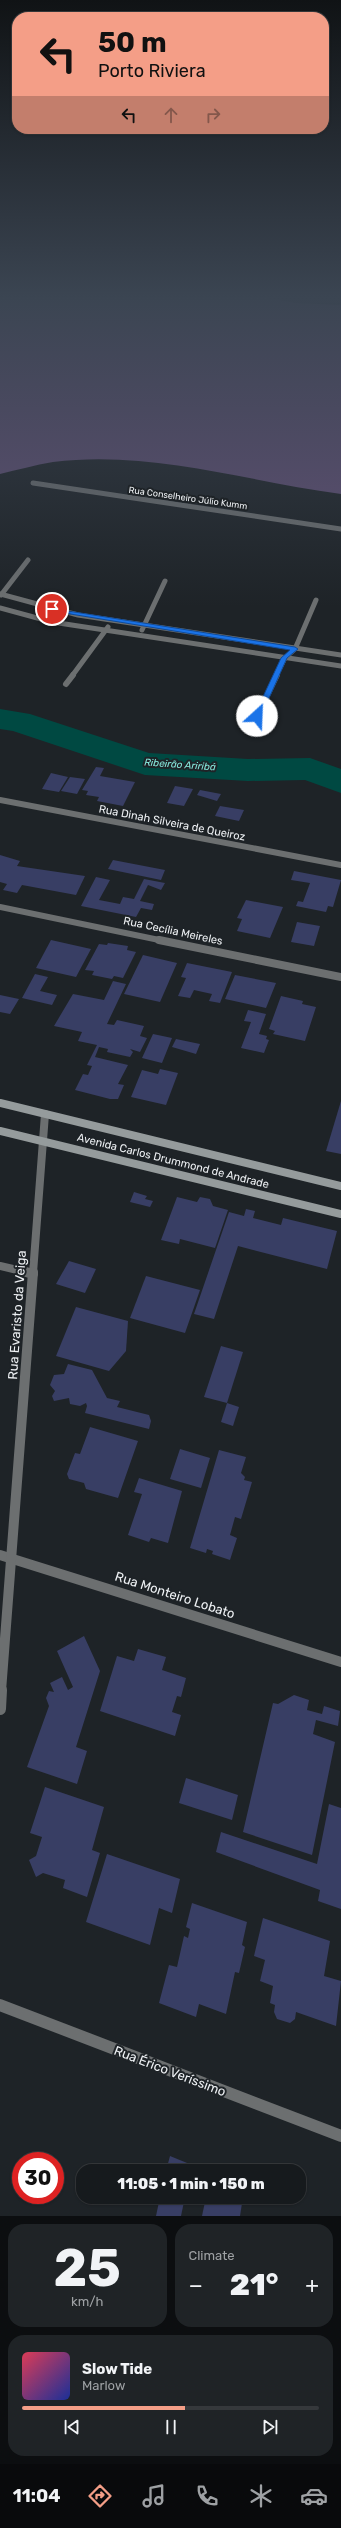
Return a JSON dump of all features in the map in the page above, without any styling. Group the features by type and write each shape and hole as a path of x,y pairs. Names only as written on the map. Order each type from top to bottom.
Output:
{"main road":[{"name":"Avenida Carlos Drummond de Andrade","path":"0,1103 341,1186"},
{"name":"Avenida Carlos Drummond de Andrade","path":"0,1131 341,1214"}],"street":[{"name":"Rua Conselheiro Júlio Kumm","path":"33,483 341,529"},
{"path":"28,560 1,595 43,608 295,649 341,655"},
{"path":"139,635 165,581"},
{"path":"257,716 284,658 295,649 316,600"},
{"path":"0,608 34,618 341,666"},
{"path":"66,684 112,620"},
{"name":"Rua Dinah Silveira de Queiroz","path":"0,800 341,865"},
{"name":"Rua Cecília Meireles","path":"0,907 341,977"},
{"name":"Rua Evaristo da Veiga","path":"0,1709 45,1114"},
{"path":"0,1266 33,1274"},
{"name":"Rua Monteiro Lobato","path":"0,1555 341,1662"},
{"name":"Rua Érico Veríssimo","path":"0,2005 341,2136"}],"shaded area":[{"path":"0,400 341,400 341,494 162,463 126,460 90,459 53,462 0,474"}],"building":[{"path":"96,767 104,768 100,776 135,782 123,806 97,801 99,797 86,795 88,791 82,790"},
{"path":"51,773 68,777 59,792 42,789"},
{"path":"70,777 85,779 77,794 61,791"},
{"path":"175,786 193,789 184,806 167,803"},
{"path":"200,790 221,794 217,801 197,795"},
{"path":"220,806 244,810 239,821 215,816"},
{"path":"0,855 20,861 17,866 85,876 76,895 22,885 17,893 3,890 7,884 0,882"},
{"path":"113,860 165,870 161,880 108,869"},
{"path":"294,871 341,880 333,907 328,906 326,912 296,906 298,901 303,902 310,883 291,880"},
{"path":"96,877 110,880 99,900 120,904 123,897 134,899 144,879 165,883 161,890 148,885 140,901 154,904 152,910 141,908 136,917 81,906"},
{"path":"246,900 283,907 270,938 237,931 242,919 237,918"},
{"path":"297,922 320,926 314,946 291,942"},
{"path":"51,940 91,949 76,977 36,968"},
{"path":"108,943 128,946 127,950 136,952 123,978 114,976 112,979 92,975 94,971 85,970 99,944 107,945"},
{"path":"143,955 177,963 160,1002 124,994"},
{"path":"187,963 232,972 220,1003 209,1001 212,994 194,990 190,998 178,996 186,978 181,977"},
{"path":"35,974 48,977 40,991 57,995 52,1005 22,998"},
{"path":"235,975 276,983 266,1008 225,999"},
{"path":"113,981 126,984 107,1024 114,1025 117,1020 144,1026 140,1036 147,1038 140,1052 130,1049 133,1052 130,1057 107,1052 108,1049 99,1047 95,1057 128,1065 118,1084 124,1085 118,1099 110,1099 75,1090 83,1074 88,1075 92,1066 87,1065 97,1045 78,1041 82,1032 54,1026 73,994 104,1000"},
{"path":"0,995 19,999 10,1014 0,1012"},
{"path":"281,996 303,1001 302,1004 316,1007 305,1041 273,1034 275,1031 269,1029"},
{"path":"248,1010 266,1014 259,1034 267,1036 266,1039 269,1040 264,1053 241,1048 251,1022 244,1021"},
{"path":"153,1034 172,1038 162,1063 142,1058"},
{"path":"176,1039 200,1044 196,1054 172,1047"},
{"path":"160,1069 178,1073 166,1105 131,1097 142,1070 158,1074"},
{"path":"341,1101 341,1154 326,1151"},
{"path":"134,1192 147,1196 145,1199 153,1201 150,1207 130,1202"},
{"path":"177,1197 197,1202 200,1197 210,1199 213,1206 228,1210 215,1248 180,1239 179,1244 161,1240"},
{"path":"246,1209 255,1211 253,1218 281,1225 283,1218 337,1231 327,1269 238,1246 214,1319 194,1314 229,1212 244,1216"},
{"path":"69,1261 96,1269 85,1293 56,1284"},
{"path":"146,1276 200,1290 185,1333 130,1318"},
{"path":"76,1307 128,1321 126,1351 109,1371 56,1356"},
{"path":"221,1346 243,1352 227,1403 204,1397"},
{"path":"68,1364 92,1370 107,1398 120,1401 117,1407 149,1415 151,1421 149,1429 85,1413 87,1406 86,1403 80,1406 70,1404 69,1398 54,1401 52,1396 55,1391 50,1385 54,1375 64,1374"},
{"path":"227,1403 239,1407 233,1426 221,1422"},
{"path":"90,1427 138,1441 118,1498 86,1489 84,1483 69,1479 67,1474 75,1453 80,1454"},
{"path":"180,1449 210,1458 201,1488 170,1479"},
{"path":"219,1450 246,1457 241,1473 245,1477 244,1480 252,1482 241,1519 235,1517 230,1535 237,1538 230,1560 212,1554 213,1551 207,1549 206,1553 190,1548"},
{"path":"139,1478 182,1491 168,1543 151,1538 149,1542 128,1535 142,1494 134,1492"},
{"path":"84,1636 100,1671 76,1747 87,1751 77,1784 27,1767 49,1706 46,1698 49,1691 54,1692 50,1683 62,1677 68,1690 73,1687 57,1651"},
{"path":"138,1649 166,1657 162,1670 186,1678 181,1697 177,1696 172,1712 181,1715 175,1736 100,1711 117,1656 134,1661"},
{"path":"294,1695 309,1700 307,1710 322,1714 324,1706 340,1711 338,1726 316,1720 313,1734 335,1742 312,1855 243,1832 273,1703 278,1704"},
{"path":"186,1778 238,1795 232,1820 179,1803"},
{"path":"45,1787 104,1807 92,1850 100,1853 87,1897 63,1888 65,1880 43,1873 36,1877 29,1860 36,1856 42,1837 30,1833"},
{"path":"329,1804 341,1808 341,1909 318,1901 320,1890 216,1852 221,1832 317,1864"},
{"path":"107,1854 180,1879 172,1913 159,1908 150,1945 86,1922"},
{"path":"192,1903 247,1922 242,1945 245,1947 239,1973 235,1972 226,2014 199,2004 196,2017 159,2003 169,1965 177,1967 184,1936 188,1938 190,1929 186,1927"},
{"path":"263,1918 330,1941 324,1976 341,1981 336,2026 296,2012 295,2019 290,2023 277,2019 274,2012 275,2005 270,2003 273,1986 260,1981 265,1960 254,1956"},
{"path":"170,2156 190,2164 168,2164"},
{"path":"159,2204 184,2204 181,2216 156,2216"},
{"path":"205,2204 242,2204 240,2216 202,2216"}],"waterway":[{"name":"Ribeirão Ariribá","path":"0,719 18,721 145,764 248,770 310,769 341,782"}],"route":[{"path":"52,609 78,615 295,649 284,658 257,716"}]}
